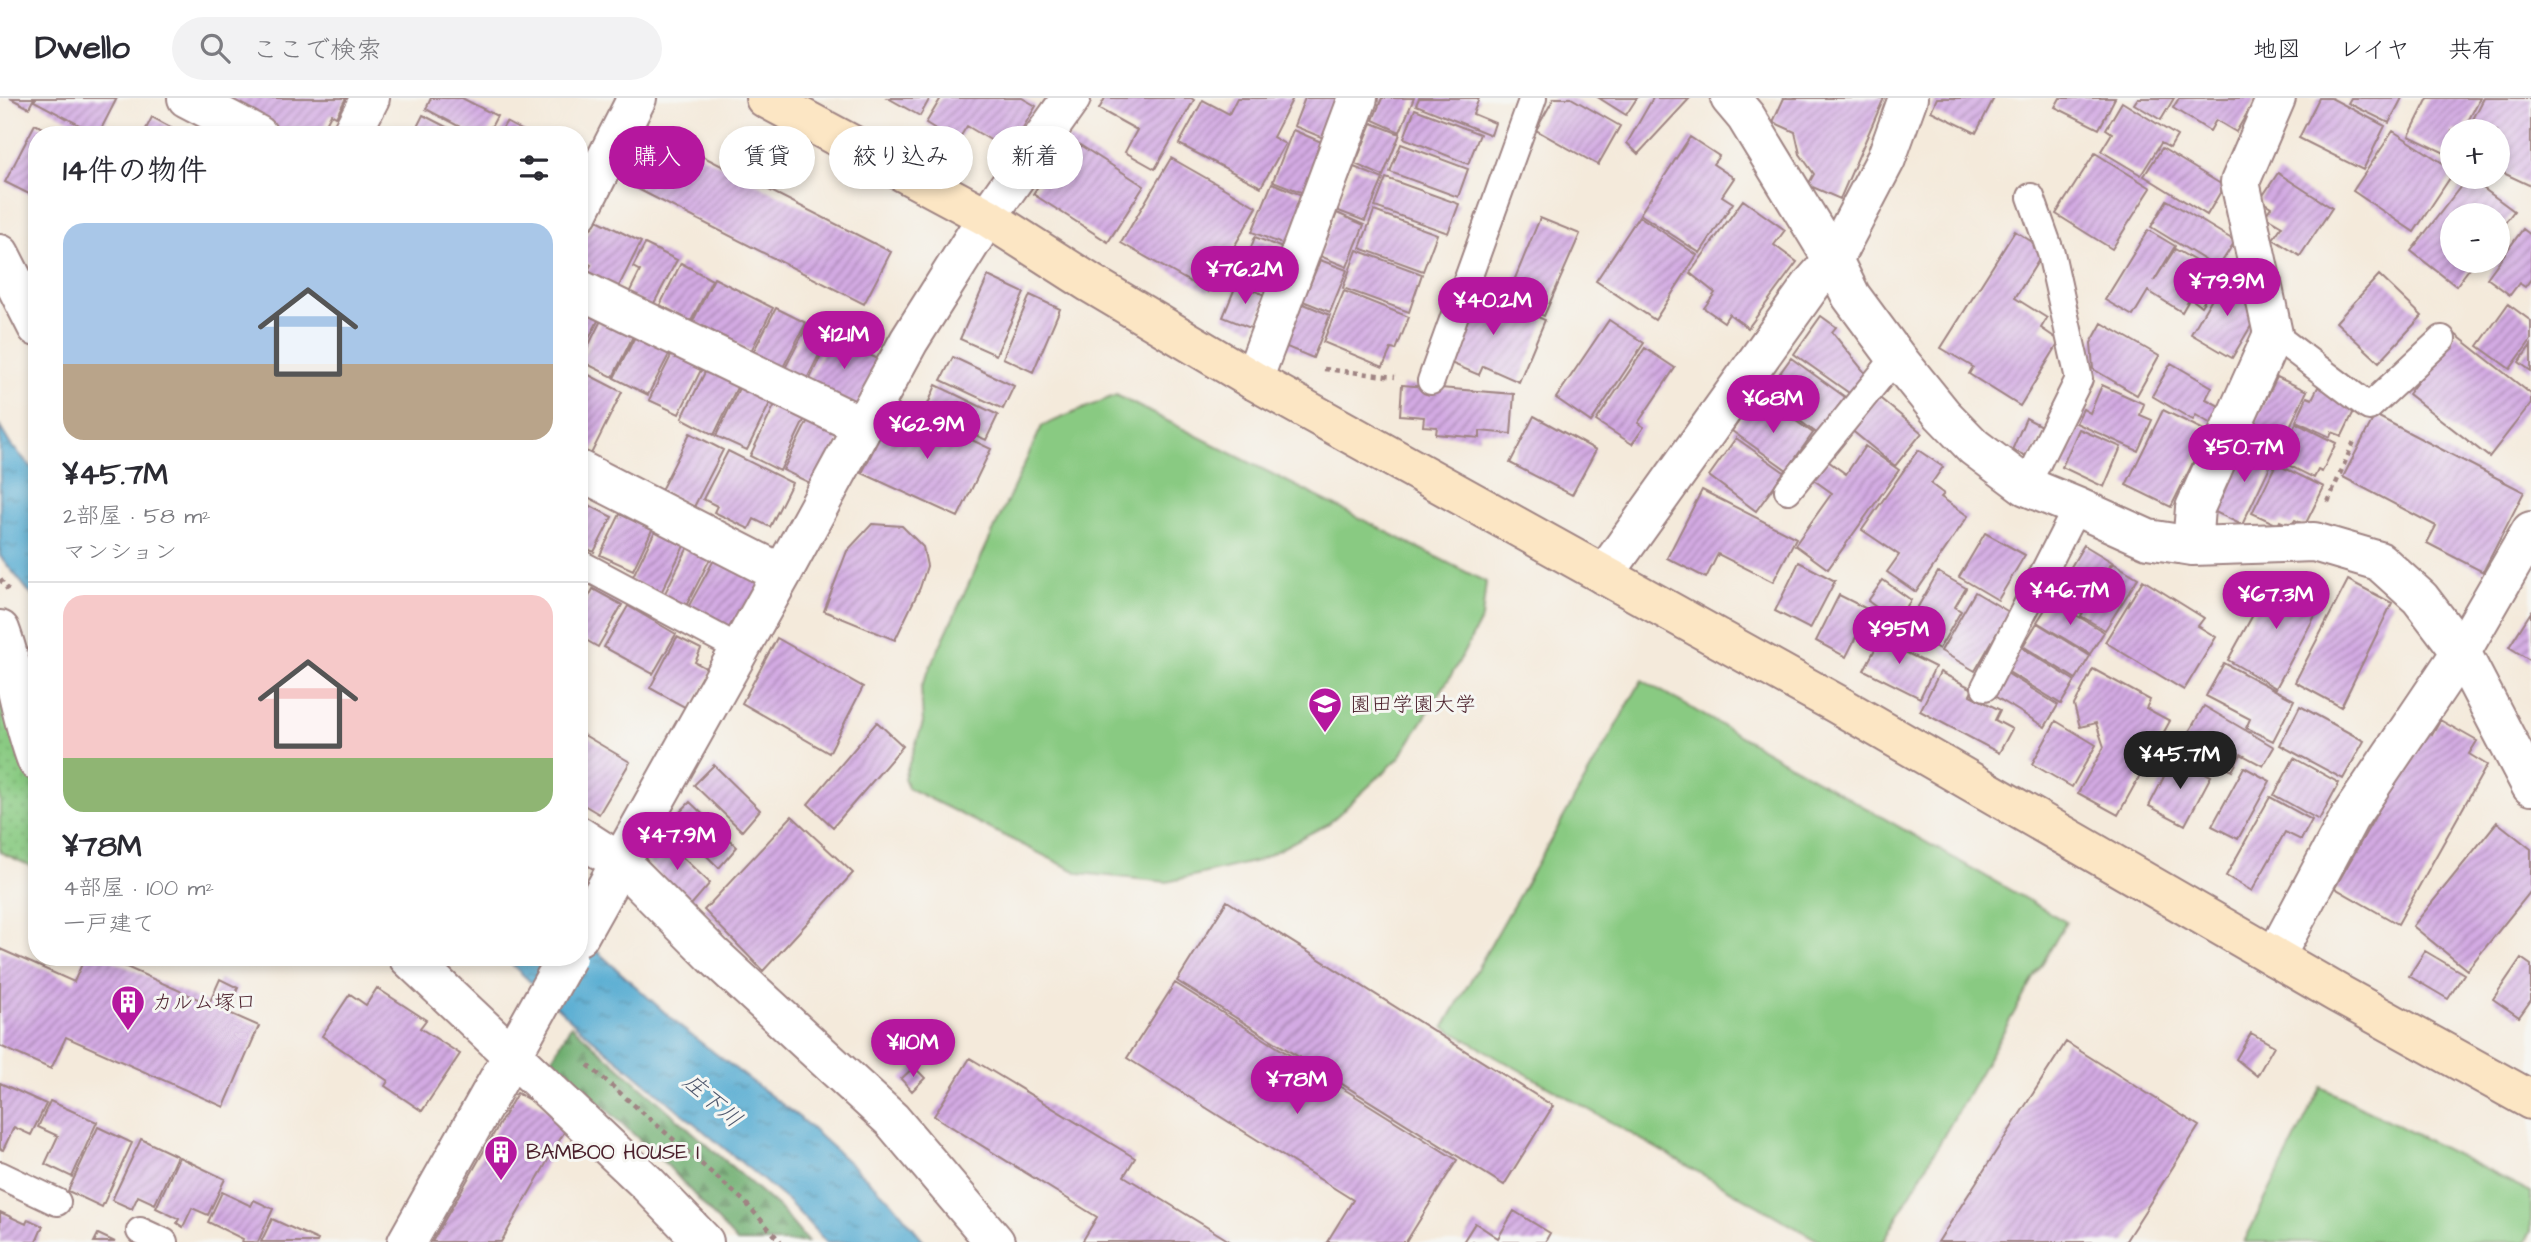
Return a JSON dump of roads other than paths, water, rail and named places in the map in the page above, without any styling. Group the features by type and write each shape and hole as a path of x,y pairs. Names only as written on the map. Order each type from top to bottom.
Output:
{"street":[{"path":"187,98 241,126"},
{"path":"356,126 370,98"},
{"path":"588,194 637,98"},
{"path":"765,98 987,216 1090,283 1253,380 1845,709 2275,957 2531,1100"},
{"path":"588,920 909,341 987,216 1071,98"},
{"path":"1253,380 1359,98"},
{"path":"1730,98 1746,117 1852,296 1942,414 1974,447 2026,486 2148,539 2192,546 2315,542 2379,561 2420,598 2461,652 2531,786"},
{"path":"1604,575 1812,284 1833,260 1886,159 1909,98"},
{"path":"2192,546 2195,508 2273,334 2240,182 2276,98"},
{"path":"0,254 28,309"},
{"path":"588,293 862,426"},
{"path":"588,475 782,574"},
{"path":"2275,957 2349,818 2461,652 2531,531"},
{"path":"0,630 10,657 28,734"},
{"path":"588,846 614,875 713,956 892,1120 995,1242"},
{"path":"419,966 518,1044 704,1242"},
{"path":"407,1242 562,966"}],"lane":[{"path":"1431,381 1533,98"},
{"path":"2026,486 2079,379 2051,253 2031,197"},
{"path":"2273,334 2369,407 2442,338"},
{"path":"1788,490 1896,357"},
{"path":"1985,687 2077,507"},
{"path":"588,568 740,649"},
{"path":"0,1175 57,1202"}],"water":[{"path":"0,427 10,444 28,463 28,591 0,556"},
{"name":"庄下川","path":"588,943 683,1029 800,1118 891,1201 925,1242 826,1242 789,1202 576,1025 514,966 588,966"}],"place":[{"name":"園田学園大学","path":"1325,734"},
{"name":"カルム塚口","path":"128,1032"},
{"name":"BAMBOO HOUSE I","path":"501,1182"}]}
